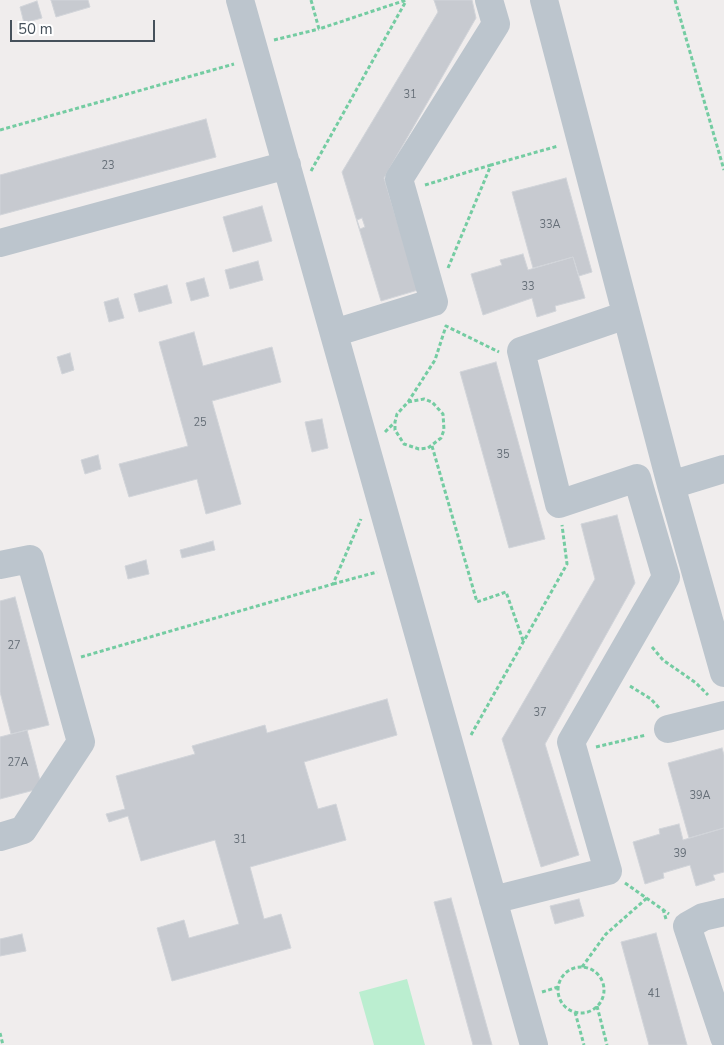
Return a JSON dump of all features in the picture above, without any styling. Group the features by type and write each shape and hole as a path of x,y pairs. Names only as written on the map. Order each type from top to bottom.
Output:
{"street":[{"path":"240,0 264,49 298,170 334,333 534,1045"},
{"path":"334,333 440,314 399,179 496,24 490,0"},
{"path":"544,0 668,476 724,672"},
{"path":"0,243 298,170"},
{"path":"626,315 521,351 559,504 638,478 724,469"},
{"path":"493,900 608,871 572,742 666,577 638,478"},
{"path":"0,565 30,559 81,742 22,830 0,837"},
{"path":"668,730 722,715"},
{"path":"724,912 703,917 688,926 724,1037"}],"path":[{"path":"311,0 319,29"},
{"path":"675,0 724,170"},
{"path":"0,130 264,49 406,1"},
{"path":"298,170 406,1"},
{"path":"403,192 581,140"},
{"path":"408,402 424,399 432,402 443,414 444,430 441,438 432,446 420,449 404,444 395,430 395,422 397,414 408,402 435,360 440,314 491,165"},
{"path":"440,314 497,352 521,351"},
{"path":"371,464 383,434 395,422"},
{"path":"432,446 478,602 506,592 524,643"},
{"path":"469,738 567,564 559,504"},
{"path":"333,584 363,515"},
{"path":"59,663 399,566"},
{"path":"638,626 663,660 696,683 711,698 722,715"},
{"path":"574,753 668,730 660,709 651,699 611,674"},
{"path":"608,871 688,926"},
{"path":"582,966 606,934 647,898"},
{"path":"582,966 595,971 604,984 602,1000 597,1006 582,1013 575,1012 562,1003 558,987 564,974 575,967 582,966"},
{"path":"541,992 558,987"},
{"path":"597,1006 607,1045"},
{"path":"575,1012 584,1045"},
{"path":"0,1033 3,1045"}],"green space":[{"path":"407,979 425,1045 374,1045 359,992"}],"building":[{"path":"51,0 88,0 90,7 56,17"},
{"path":"434,0 472,0 476,18 384,178 418,290 381,301 342,172 438,12"},
{"path":"37,1 42,18 24,23 20,7"},
{"path":"206,119 216,157 0,215 0,175"},
{"path":"566,178 592,272 579,276 573,257 533,268 512,192"},
{"path":"262,206 272,241 233,252 223,217"},
{"path":"362,218 365,227 360,229 357,220"},
{"path":"523,254 528,270 573,257 585,298 555,306 556,311 537,317 532,298 483,315 471,274 502,265 500,260"},
{"path":"258,261 263,280 230,289 225,270"},
{"path":"204,278 209,296 191,301 186,283"},
{"path":"167,285 172,303 139,312 134,294"},
{"path":"118,298 124,318 109,322 104,302"},
{"path":"194,332 203,366 272,347 281,382 212,401 241,504 206,514 197,479 129,497 119,464 188,446 159,342"},
{"path":"70,353 74,370 62,374 57,357"},
{"path":"496,362 545,539 509,548 460,372"},
{"path":"322,419 328,448 312,452 305,422"},
{"path":"98,455 101,469 85,474 81,460"},
{"path":"617,515 635,583 545,744 579,855 541,867 502,739 595,579 581,524"},
{"path":"213,541 215,550 182,558 180,550"},
{"path":"146,560 149,574 128,579 125,566"},
{"path":"15,597 49,725 11,734 0,692 0,601"},
{"path":"387,699 397,735 304,762 318,809 336,804 346,840 250,867 264,919 281,914 291,948 172,981 157,928 184,920 189,938 239,924 215,840 141,861 128,816 109,822 106,814 125,809 116,776 195,754 192,746 265,725 267,733"},
{"path":"27,730 42,788 0,799 0,737"},
{"path":"722,748 724,755 724,828 689,838 668,763"},
{"path":"679,824 683,840 724,828 724,872 713,875 715,880 696,886 690,865 663,873 664,878 645,884 633,842 660,834 659,829"},
{"path":"451,898 492,1045 473,1045 434,902"},
{"path":"579,899 584,916 555,924 550,906"},
{"path":"656,933 687,1045 649,1045 621,942"},
{"path":"22,934 26,951 0,956 0,939"}]}
